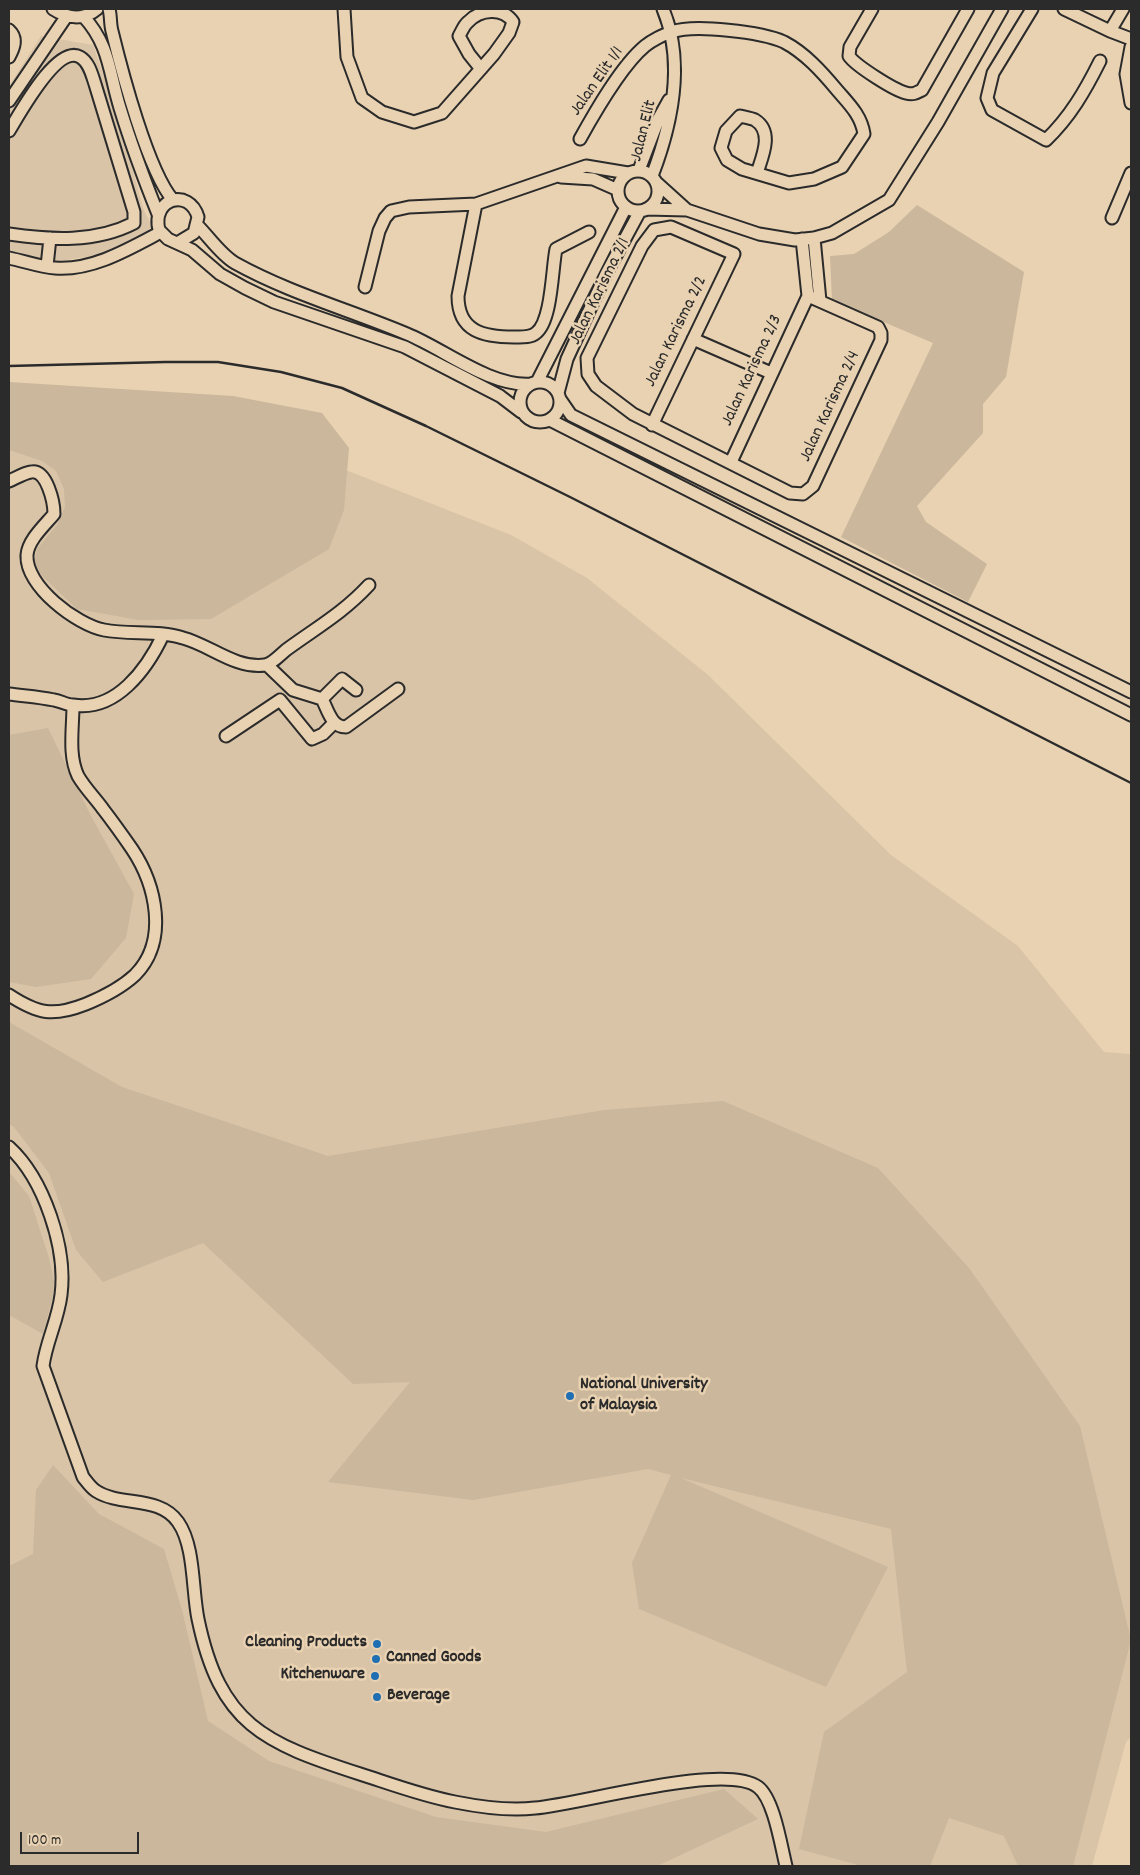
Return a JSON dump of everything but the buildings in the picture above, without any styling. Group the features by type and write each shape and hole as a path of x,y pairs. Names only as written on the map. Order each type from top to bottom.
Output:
{"street":[{"path":"53,9 66,17 84,16 97,9"},
{"path":"109,9 114,37 152,162 166,192 173,200"},
{"path":"344,9 347,57 362,98 382,112 414,122 442,113 481,69 509,34 513,22 509,15 498,11 478,15 468,22 459,36 469,54 481,69"},
{"name":"Jalan Elit","path":"654,179 669,120 675,56 672,32 664,9"},
{"path":"872,9 850,47 849,56 854,63 906,93 914,94 922,90 968,9"},
{"path":"633,172 621,180 618,190 620,199 626,207 643,210 687,210 759,234 808,239 832,233 889,200 938,122 1002,9"},
{"path":"1032,9 993,73 987,98 992,110 1046,140 1059,127 1083,96 1100,61"},
{"path":"1064,9 1110,31 1131,38"},
{"path":"1110,31 1123,9"},
{"path":"84,16 99,34 112,71 121,110 144,180 158,214"},
{"path":"9,101 66,17"},
{"path":"672,32 708,29 771,38 785,43 815,64 862,122 864,134 842,167 814,180 789,183 742,169 727,160 720,148 726,131 740,116 755,120 761,126 767,145 757,173"},
{"path":"9,57 14,48 10,31"},
{"name":"Jalan Elit 1/1","path":"580,139 599,106 645,46 672,32"},
{"path":"1131,47 1126,74 1131,103"},
{"path":"9,131 58,61 73,55 87,63 106,116 134,212 134,223 94,238 50,238 9,234"},
{"path":"16,89 30,99"},
{"name":"Jalan Elit","path":"633,172 672,94"},
{"path":"106,116 121,110"},
{"path":"365,287 379,231 385,218 391,211 408,207 476,204 586,166 633,172 654,179 687,210"},
{"path":"1112,218 1131,173"},
{"path":"557,176 593,179 618,190"},
{"path":"179,242 194,233 198,226 198,217 192,206 181,200 173,200 162,206 158,214 157,222 161,232 168,239 179,242 192,250 220,274 245,288 283,305 405,347 500,396 525,417 537,423 550,420 560,408 559,396 567,359 606,274 643,210 657,198 654,179"},
{"path":"476,204 458,296 460,317 470,328 480,333 527,337 536,334 542,326 548,303 556,249 589,232"},
{"path":"521,412 520,396 534,383 626,207"},
{"path":"198,226 233,262 286,288 425,341 488,375 517,385 549,384 571,415 1131,692"},
{"name":"Jalan Karisma 2/1","path":"652,424 632,414 596,386 588,374 587,358 642,246 654,230 671,227 734,254"},
{"path":"9,258 55,268 86,264 114,256 161,232"},
{"path":"47,266 50,238"},
{"path":"808,239 808,296"},
{"path":"808,239 820,301"},
{"name":"Jalan Karisma 2/2","path":"652,424 734,254"},
{"name":"Jalan Karisma 2/4","path":"731,462 790,493 803,494 813,486 881,340 881,333 878,327 808,296"},
{"name":"Jalan Karisma 2/3","path":"731,462 808,296"},
{"path":"693,339 771,373"},
{"path":"550,420 1131,715"},
{"path":"652,424 731,462"},
{"path":"9,481 30,472 39,473 53,499 54,514 31,543 27,554 28,565 57,604 89,624 102,629 183,638 243,663 267,665 350,606 369,585"},
{"path":"9,694 55,700 72,706 104,701 122,690 141,672 163,635"},
{"path":"267,665 286,686 322,699 334,723 346,727 398,689"},
{"path":"322,699 342,679 356,690"},
{"path":"226,736 280,700 312,739 323,734 334,723"},
{"path":"9,995 28,1008 44,1013 69,1011 123,985 136,974 150,954 155,929 152,887 132,850 78,776 71,755 72,706"},
{"path":"9,1147 30,1173 42,1196 54,1227 61,1261 61,1295 46,1347 43,1366 83,1477 95,1491 121,1500 162,1508 172,1514 180,1525 189,1553 198,1618 208,1658 217,1682 234,1709 247,1723 270,1740 313,1759 455,1802 535,1808 687,1781 726,1778 745,1779 760,1788 768,1797 786,1866"}],"shaded area":[{"path":"41,36 93,45 116,111 144,211 155,231 104,254 47,263 9,253 9,86"},
{"path":"917,205 1024,272 1006,377 983,404 983,433 917,506 926,522 987,564 968,602 841,537 933,343 832,300 830,256 854,254 889,232"},
{"path":"9,382 233,396 322,413 349,448 344,510 329,549 211,619 139,620 77,609 41,575 34,561 37,549 57,525 65,507 64,489 56,471 42,461 9,450"},
{"name":"National University of Malaysia","path":"9,428 323,461 511,535 587,578 707,674 891,855 1018,946 1104,1052 1131,1054 1131,1737 1126,1742 1092,1866 9,1866"},
{"path":"48,728 90,814 134,894 126,938 91,979 36,987 9,982 9,735"},
{"path":"9,1022 122,1087 328,1156 604,1110 723,1101 878,1168 969,1268 1080,1426 1131,1640 1073,1866 1018,1866 1004,1836 949,1818 930,1866 862,1866 799,1849 824,1732 907,1672 891,1529 681,1478 888,1567 826,1687 639,1609 632,1563 671,1475 648,1469 473,1500 328,1482 410,1382 353,1384 203,1243 103,1282 76,1250 49,1173 14,1127 9,1124"},
{"path":"9,1172 29,1196 49,1258 54,1281 53,1295 43,1334 9,1315"},
{"path":"53,1465 99,1514 164,1549 182,1610 208,1721 269,1761 436,1817 546,1832 724,1789 758,1819 657,1866 9,1866 9,1566 33,1554 36,1490"}],"railway":[{"path":"9,366 218,362 281,372 342,388 426,426 570,497 1131,783"}],"place":[{"name":"National University of Malaysia","path":"570,1396"},
{"name":"Cleaning Products","path":"377,1644"},
{"name":"Canned Goods","path":"376,1659"},
{"name":"Kitchenware","path":"375,1676"},
{"name":"Beverage","path":"377,1697"}]}
